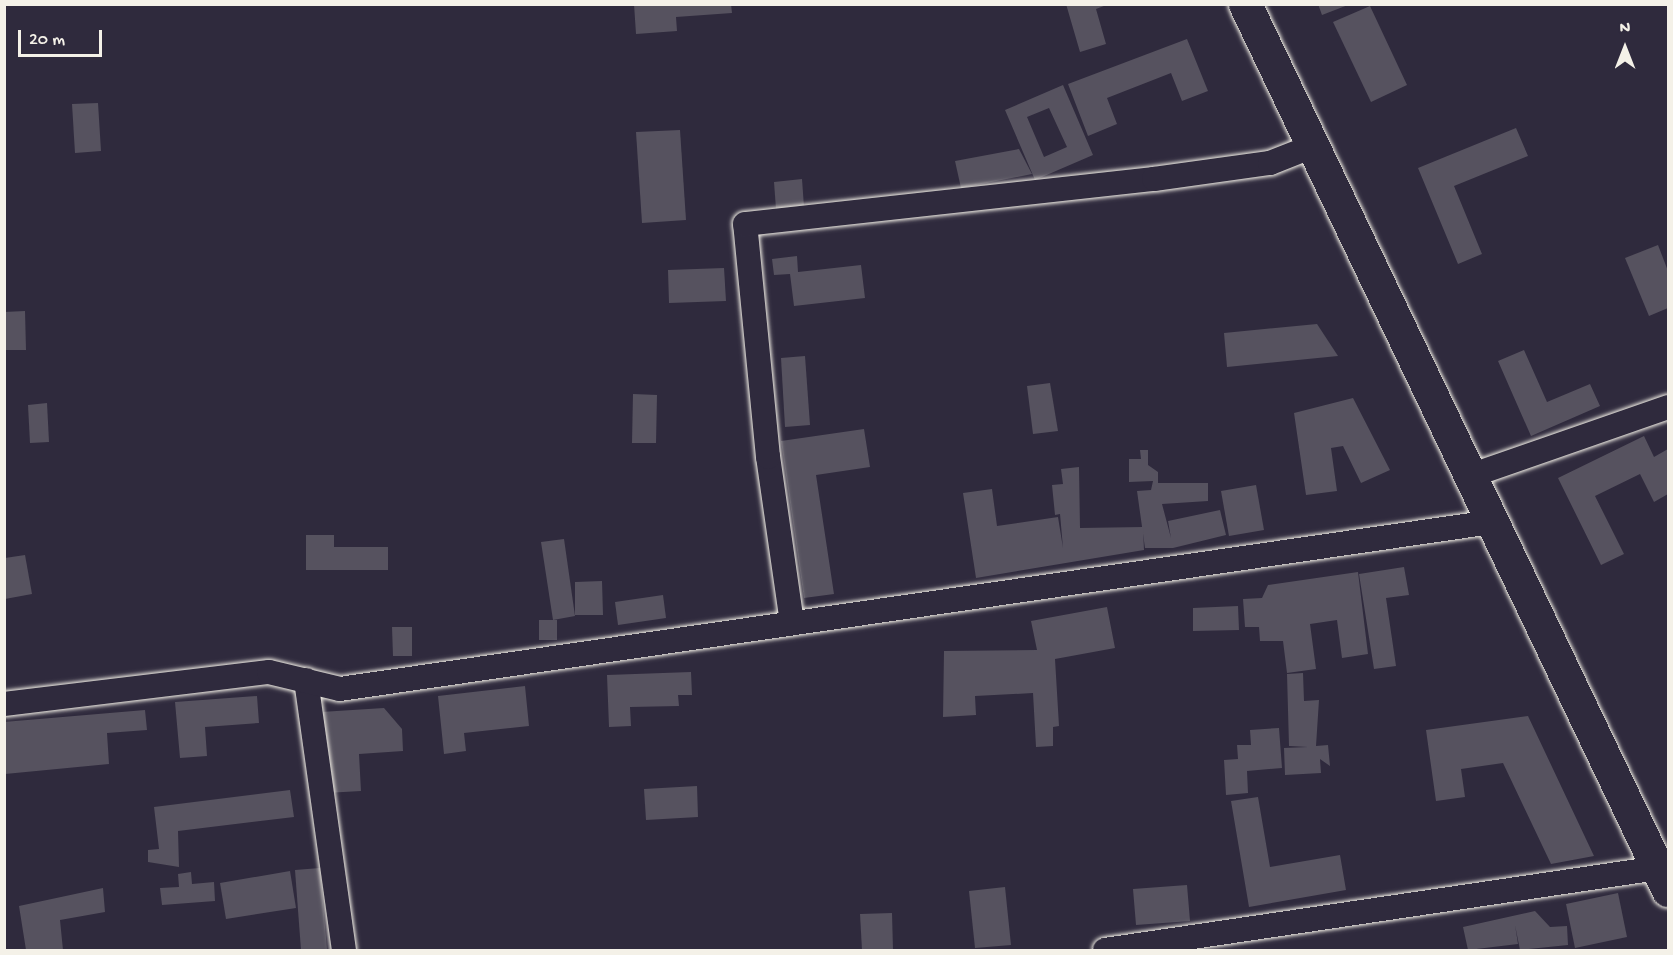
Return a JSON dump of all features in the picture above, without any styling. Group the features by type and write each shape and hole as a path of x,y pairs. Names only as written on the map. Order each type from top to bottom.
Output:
{"street":[{"path":"1105,951 1663,879 1245,4"},
{"path":"792,623 745,224 1154,179 1270,163 1312,146"},
{"path":"1470,476 1668,407"},
{"path":"4,704 269,672 340,689 1492,522"},
{"path":"306,680 344,951"}],"building":[{"path":"634,4 731,4 732,13 676,17 677,31 636,34"},
{"path":"1066,4 1109,4 1096,9 1106,44 1080,52"},
{"path":"1318,4 1348,4 1348,5 1322,15"},
{"path":"1370,6 1407,85 1371,102 1333,22"},
{"path":"1187,39 1208,91 1182,101 1171,73 1107,98 1117,124 1088,136 1068,84"},
{"path":"1063,85 1093,155 1035,180 1005,110","holes":["1049,108 1067,147 1044,157 1027,117"]},
{"path":"98,103 101,151 75,153 72,104"},
{"path":"1516,128 1528,156 1454,186 1482,254 1458,264 1418,168"},
{"path":"680,130 686,220 642,223 636,132"},
{"path":"1019,149 1032,174 961,188 955,161"},
{"path":"802,179 804,207 776,209 774,182"},
{"path":"1658,245 1668,271 1668,308 1649,316 1625,258"},
{"path":"797,256 798,272 861,265 865,298 794,306 790,274 774,275 772,259"},
{"path":"724,268 726,301 669,303 668,270"},
{"path":"25,311 26,350 5,350 4,312"},
{"path":"1317,324 1338,356 1227,367 1224,333"},
{"path":"1524,350 1547,402 1590,384 1600,406 1531,436 1498,361"},
{"path":"805,356 810,425 785,427 781,358"},
{"path":"1050,383 1058,431 1033,434 1027,386"},
{"path":"633,394 657,395 656,443 632,443"},
{"path":"1353,398 1390,470 1361,483 1343,446 1331,448 1337,491 1306,495 1294,413"},
{"path":"47,403 49,442 30,443 28,405"},
{"path":"864,429 870,467 816,475 834,594 804,598 781,441"},
{"path":"1644,436 1654,457 1668,449 1668,494 1654,502 1640,474 1595,496 1624,554 1601,565 1558,478"},
{"path":"1140,450 1148,450 1148,465 1158,472 1158,483 1208,483 1208,501 1162,504 1171,538 1168,521 1220,510 1226,535 1173,548 1145,548 1137,491 1151,490 1153,481 1129,482 1129,459 1141,459"},
{"path":"1079,467 1080,528 1143,527 1144,550 976,578 963,493 992,489 997,526 1058,517 1063,548 1060,514 1055,515 1052,485 1063,484 1061,469"},
{"path":"1256,485 1264,530 1229,536 1221,491"},
{"path":"306,535 334,535 334,547 388,547 388,570 306,570"},
{"path":"564,539 575,616 553,620 541,542"},
{"path":"25,555 32,594 5,599 5,558"},
{"path":"1404,567 1409,595 1386,598 1396,666 1374,669 1359,574"},
{"path":"1358,572 1368,654 1342,658 1337,620 1310,624 1316,669 1287,673 1283,641 1260,641 1259,627 1245,627 1243,599 1262,598 1268,585"},
{"path":"602,581 603,615 575,615 575,582"},
{"path":"663,595 666,618 618,625 615,602"},
{"path":"1238,606 1239,630 1193,631 1193,608"},
{"path":"1107,607 1115,648 1055,659 1059,726 1053,727 1053,746 1036,747 1033,693 975,696 976,715 943,717 944,651 1037,650 1031,621"},
{"path":"539,620 557,620 557,640 539,640"},
{"path":"392,627 412,627 412,656 393,656"},
{"path":"691,672 692,695 678,695 679,706 630,707 631,726 609,727 607,675"},
{"path":"1303,673 1304,701 1319,700 1316,746 1328,745 1330,766 1320,759 1321,773 1285,775 1284,748 1308,747 1289,746 1287,674"},
{"path":"525,686 529,726 464,733 466,751 444,754 438,696"},
{"path":"257,696 259,723 205,727 207,756 180,758 175,702"},
{"path":"384,708 402,729 403,751 359,754 361,791 326,793 321,712"},
{"path":"145,710 147,730 107,733 109,764 5,774 4,722"},
{"path":"1528,716 1594,856 1551,864 1503,763 1461,769 1465,797 1436,801 1426,730"},
{"path":"1279,728 1282,768 1247,771 1248,793 1226,795 1224,760 1238,759 1237,745 1251,745 1250,730"},
{"path":"697,786 698,817 646,820 644,789"},
{"path":"290,790 294,817 178,831 179,867 148,862 148,850 159,849 154,807"},
{"path":"1258,797 1270,867 1340,855 1346,890 1249,907 1231,801"},
{"path":"320,868 327,950 301,950 295,870"},
{"path":"290,871 296,908 226,919 220,883"},
{"path":"191,872 192,884 214,882 215,901 162,905 160,888 179,887 178,874"},
{"path":"1187,885 1190,921 1136,925 1133,889"},
{"path":"1005,887 1011,945 975,948 969,891"},
{"path":"103,888 105,912 60,920 63,950 26,950 19,906"},
{"path":"1618,893 1627,937 1575,948 1566,904"},
{"path":"1535,911 1550,927 1567,926 1568,945 1520,950 1515,925 1518,944 1468,950 1463,927"},
{"path":"892,913 893,950 862,950 860,914"}]}
